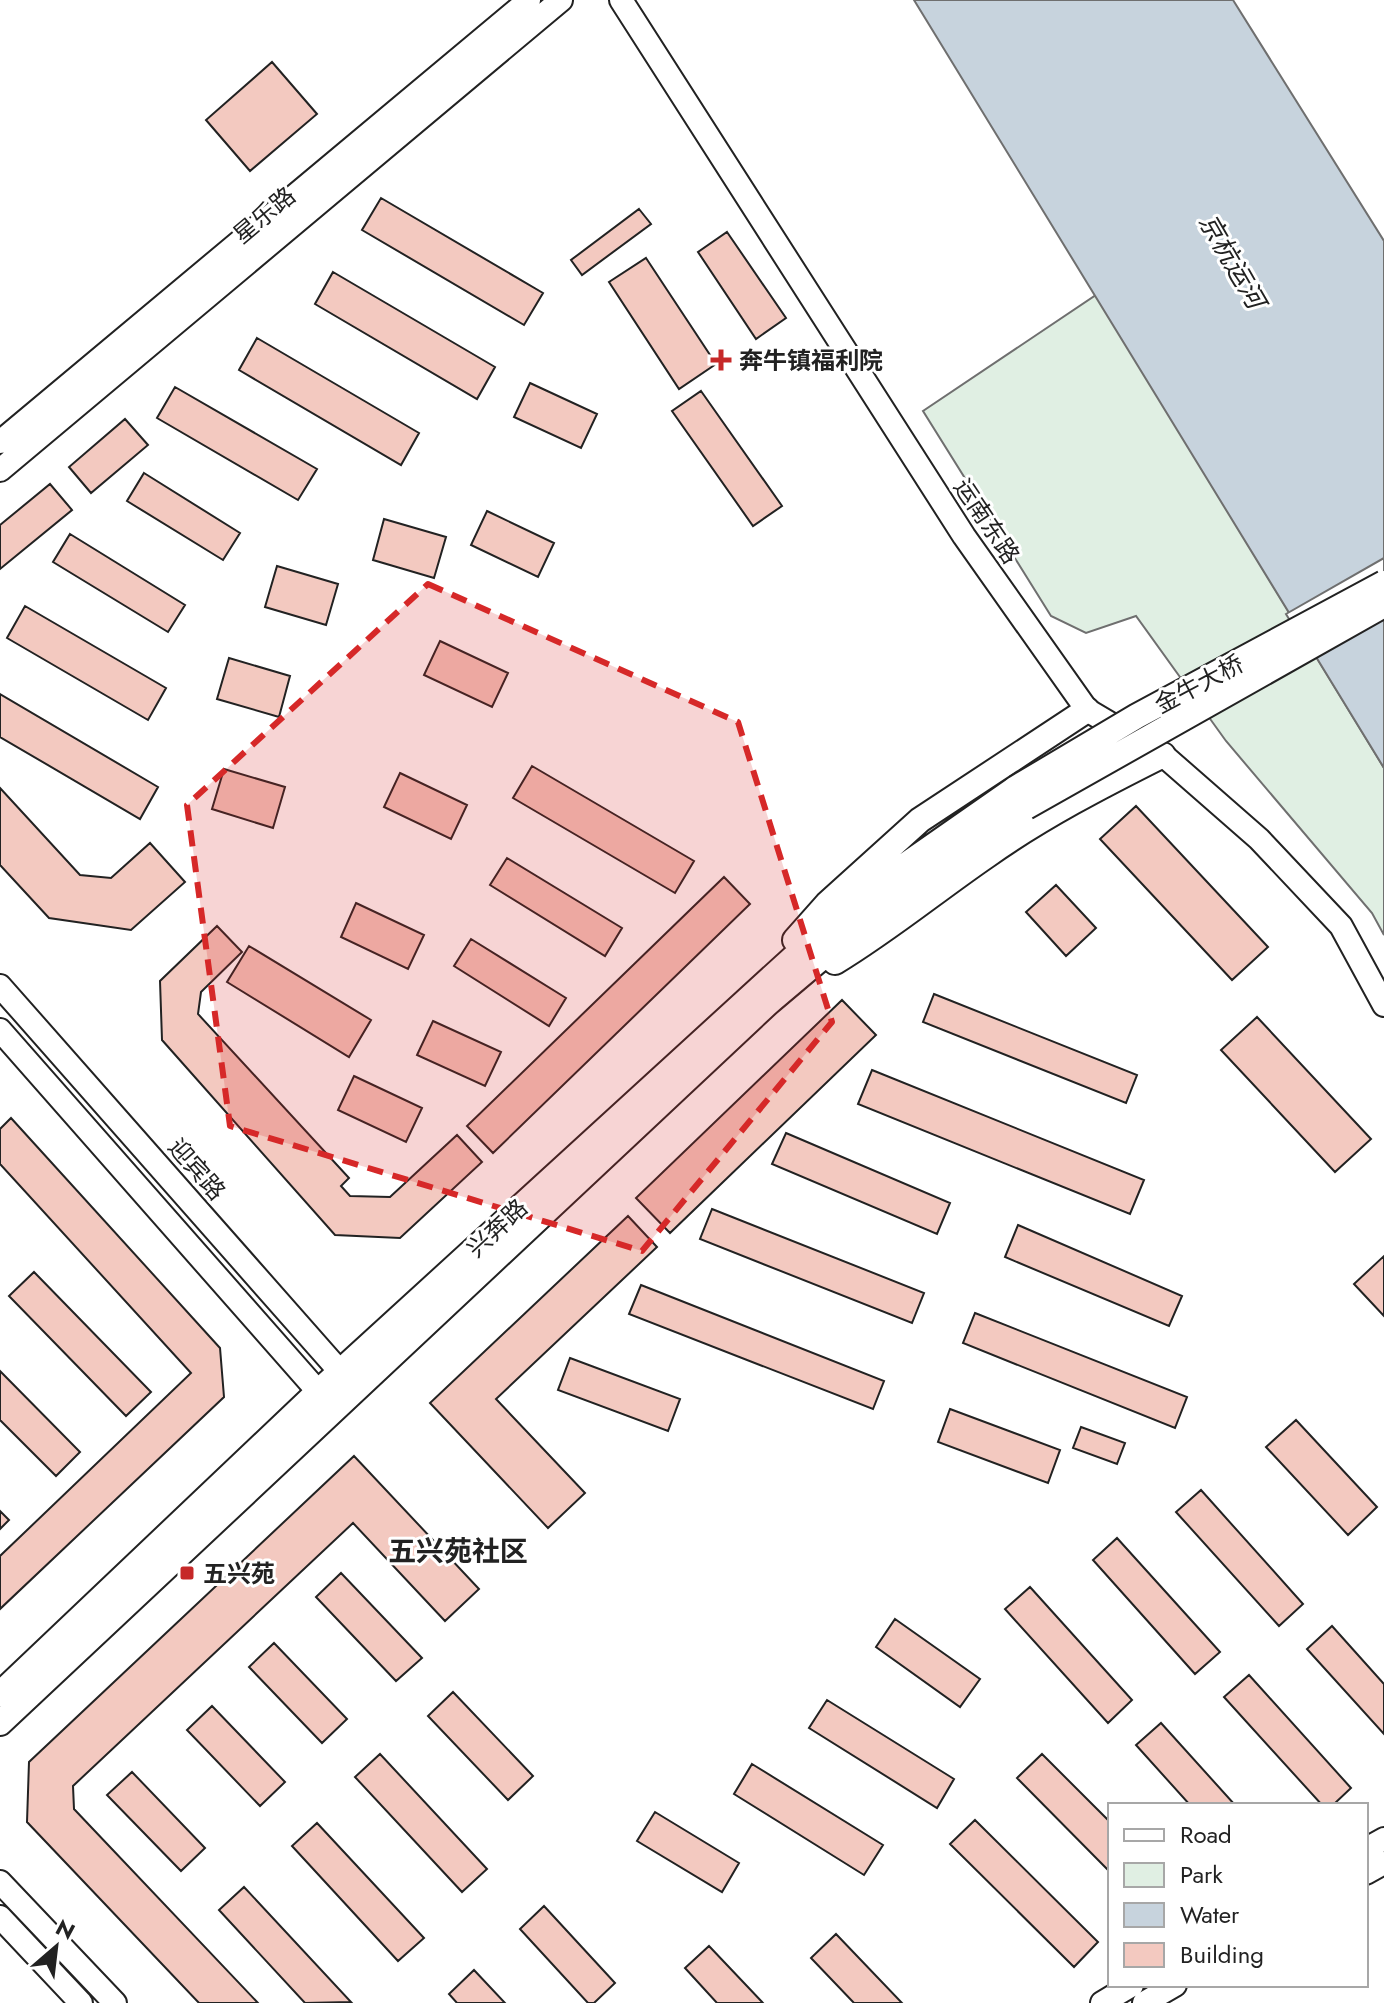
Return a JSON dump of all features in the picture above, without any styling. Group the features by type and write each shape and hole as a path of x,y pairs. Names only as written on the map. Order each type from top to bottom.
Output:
{"main road":[{"name":"金牛大桥","path":"1021,798 1137,716 1384,583"},
{"name":"金牛大桥","path":"1021,798 1384,605"},
{"path":"762,997 827,904 920,820 1087,710"},
{"path":"762,997 882,934 988,854 1103,785 1163,755"},
{"name":"兴奔路","path":"0,1694 348,1380 907,864 1021,798"},
{"path":"0,1723 325,1400"}],"street":[{"name":"星乐路","path":"0,442 529,0"},
{"name":"星乐路","path":"0,470 561,0"},
{"name":"运南东路","path":"621,0 964,536 1087,710 1163,755 1259,839 1341,926 1384,1005"},
{"name":"迎宾路","path":"0,986 348,1380"},
{"path":"0,1030 325,1400"},
{"path":"0,1882 115,2003"},
{"path":"0,1917 81,2003"},
{"path":"1102,2003 1129,1987"},
{"path":"1144,2003 1172,1987"}],"highlighted area":[{"path":"428,584 738,722 832,1022 642,1251 230,1126 187,805"}],"green space":[{"path":"1096,295 1384,768 1384,935 1372,913 1226,741 1136,616 1086,633 1051,616 923,411"}],"water":[{"name":"京杭运河","path":"914,0 1233,0 1384,241 1384,768"}],"pier":[{"path":"1384,558 1384,613 1311,655 1286,614"}],"building":[{"path":"272,62 317,114 250,171 206,120"},
{"path":"381,198 543,293 524,325 362,230"},
{"path":"639,209 651,224 582,275 571,260"},
{"path":"727,232 786,318 756,339 698,252"},
{"path":"646,258 716,364 679,389 609,282"},
{"path":"333,272 495,367 477,399 315,304"},
{"path":"257,338 419,433 401,465 239,370"},
{"path":"530,383 597,414 581,448 514,417"},
{"path":"175,387 317,469 298,500 157,418"},
{"path":"701,391 782,506 753,526 672,411"},
{"path":"125,419 148,445 91,493 69,467"},
{"path":"144,473 240,533 223,560 127,501"},
{"path":"50,484 72,510 0,569 0,525"},
{"path":"487,511 554,543 538,577 471,545"},
{"path":"384,519 446,537 434,578 373,560"},
{"path":"70,534 185,605 168,632 53,562"},
{"path":"277,566 338,584 326,625 265,607"},
{"path":"25,606 166,688 148,720 7,638"},
{"path":"440,641 508,673 492,707 424,675"},
{"path":"229,658 290,676 279,717 217,699"},
{"path":"0,694 158,787 140,819 0,737"},
{"path":"532,766 694,861 675,893 513,798"},
{"path":"224,769 285,787 273,828 212,809"},
{"path":"400,773 467,805 451,839 384,807"},
{"path":"0,788 80,875 111,878 150,843 185,882 131,930 49,918 0,865"},
{"path":"1136,806 1268,947 1232,980 1100,839"},
{"path":"507,858 622,928 605,956 490,885"},
{"path":"724,877 750,904 493,1153 467,1126"},
{"path":"1056,885 1096,928 1066,956 1026,912"},
{"path":"356,903 424,935 408,969 341,937"},
{"path":"217,926 242,952 201,992 198,1014 349,1178 341,1186 350,1196 390,1197 457,1135 482,1162 400,1238 335,1235 162,1040 160,981"},
{"path":"471,939 566,998 549,1026 454,966"},
{"path":"249,946 371,1020 349,1057 227,982"},
{"path":"934,994 1137,1075 1126,1103 923,1022"},
{"path":"842,1000 876,1035 670,1233 636,1198"},
{"path":"1257,1017 1371,1139 1335,1172 1221,1050"},
{"path":"433,1021 501,1052 485,1086 417,1055"},
{"path":"872,1070 1144,1180 1130,1214 858,1104"},
{"path":"354,1076 422,1108 406,1142 338,1110"},
{"path":"11,1118 220,1348 224,1397 0,1609 0,1556 191,1373 0,1164 0,1129"},
{"path":"786,1133 950,1203 937,1234 772,1164"},
{"path":"712,1209 924,1293 912,1323 700,1239"},
{"path":"628,1216 657,1247 496,1399 585,1493 548,1528 430,1403"},
{"path":"1018,1225 1182,1296 1169,1326 1005,1257"},
{"path":"1384,1256 1384,1316 1354,1284"},
{"path":"34,1272 151,1392 126,1416 9,1296"},
{"path":"641,1285 884,1381 873,1409 629,1314"},
{"path":"975,1313 1187,1397 1175,1428 963,1343"},
{"path":"570,1358 680,1399 668,1431 558,1390"},
{"path":"0,1371 80,1452 56,1476 0,1420"},
{"path":"950,1409 1060,1450 1048,1483 938,1442"},
{"path":"1296,1420 1377,1507 1348,1535 1266,1447"},
{"path":"1081,1427 1125,1443 1117,1464 1073,1448"},
{"path":"354,1456 479,1589 445,1621 353,1523 73,1786 74,1809 258,2003 199,2003 27,1822 29,1762"},
{"path":"1201,1490 1303,1604 1279,1626 1176,1512"},
{"path":"0,1511 9,1520 0,1529"},
{"path":"1117,1538 1220,1652 1195,1674 1093,1560"},
{"path":"341,1573 422,1658 396,1681 316,1597"},
{"path":"1030,1587 1132,1700 1108,1723 1005,1609"},
{"path":"895,1619 980,1679 960,1707 876,1647"},
{"path":"1332,1626 1384,1684 1384,1734 1307,1649"},
{"path":"274,1643 347,1719 322,1743 249,1667"},
{"path":"1249,1675 1351,1788 1335,1803 1320,1803 1224,1697"},
{"path":"453,1692 533,1776 508,1800 428,1716"},
{"path":"827,1700 954,1779 937,1808 809,1728"},
{"path":"212,1706 285,1782 260,1806 187,1730"},
{"path":"1161,1723 1233,1803 1188,1803 1136,1745"},
{"path":"380,1754 487,1869 462,1892 355,1777"},
{"path":"1042,1754 1108,1820 1108,1870 1017,1778"},
{"path":"752,1764 883,1845 864,1875 734,1794"},
{"path":"132,1772 205,1848 181,1871 107,1795"},
{"path":"655,1812 739,1863 722,1892 637,1841"},
{"path":"975,1820 1098,1942 1074,1967 950,1844"},
{"path":"317,1823 424,1938 398,1961 292,1846"},
{"path":"244,1887 351,2002 305,2003 219,1910"},
{"path":"544,1906 615,1983 594,2003 588,2003 520,1929"},
{"path":"836,1934 902,2003 854,2003 811,1958"},
{"path":"709,1946 763,2003 717,2003 685,1968"},
{"path":"474,1970 505,2003 457,2003 449,1994"}],"place":[{"name":"奔牛镇福利院","path":"721,360"},
{"name":"五兴苑","path":"187,1573"}],"district":[{"name":"五兴苑社区","path":"458,1551"}]}
